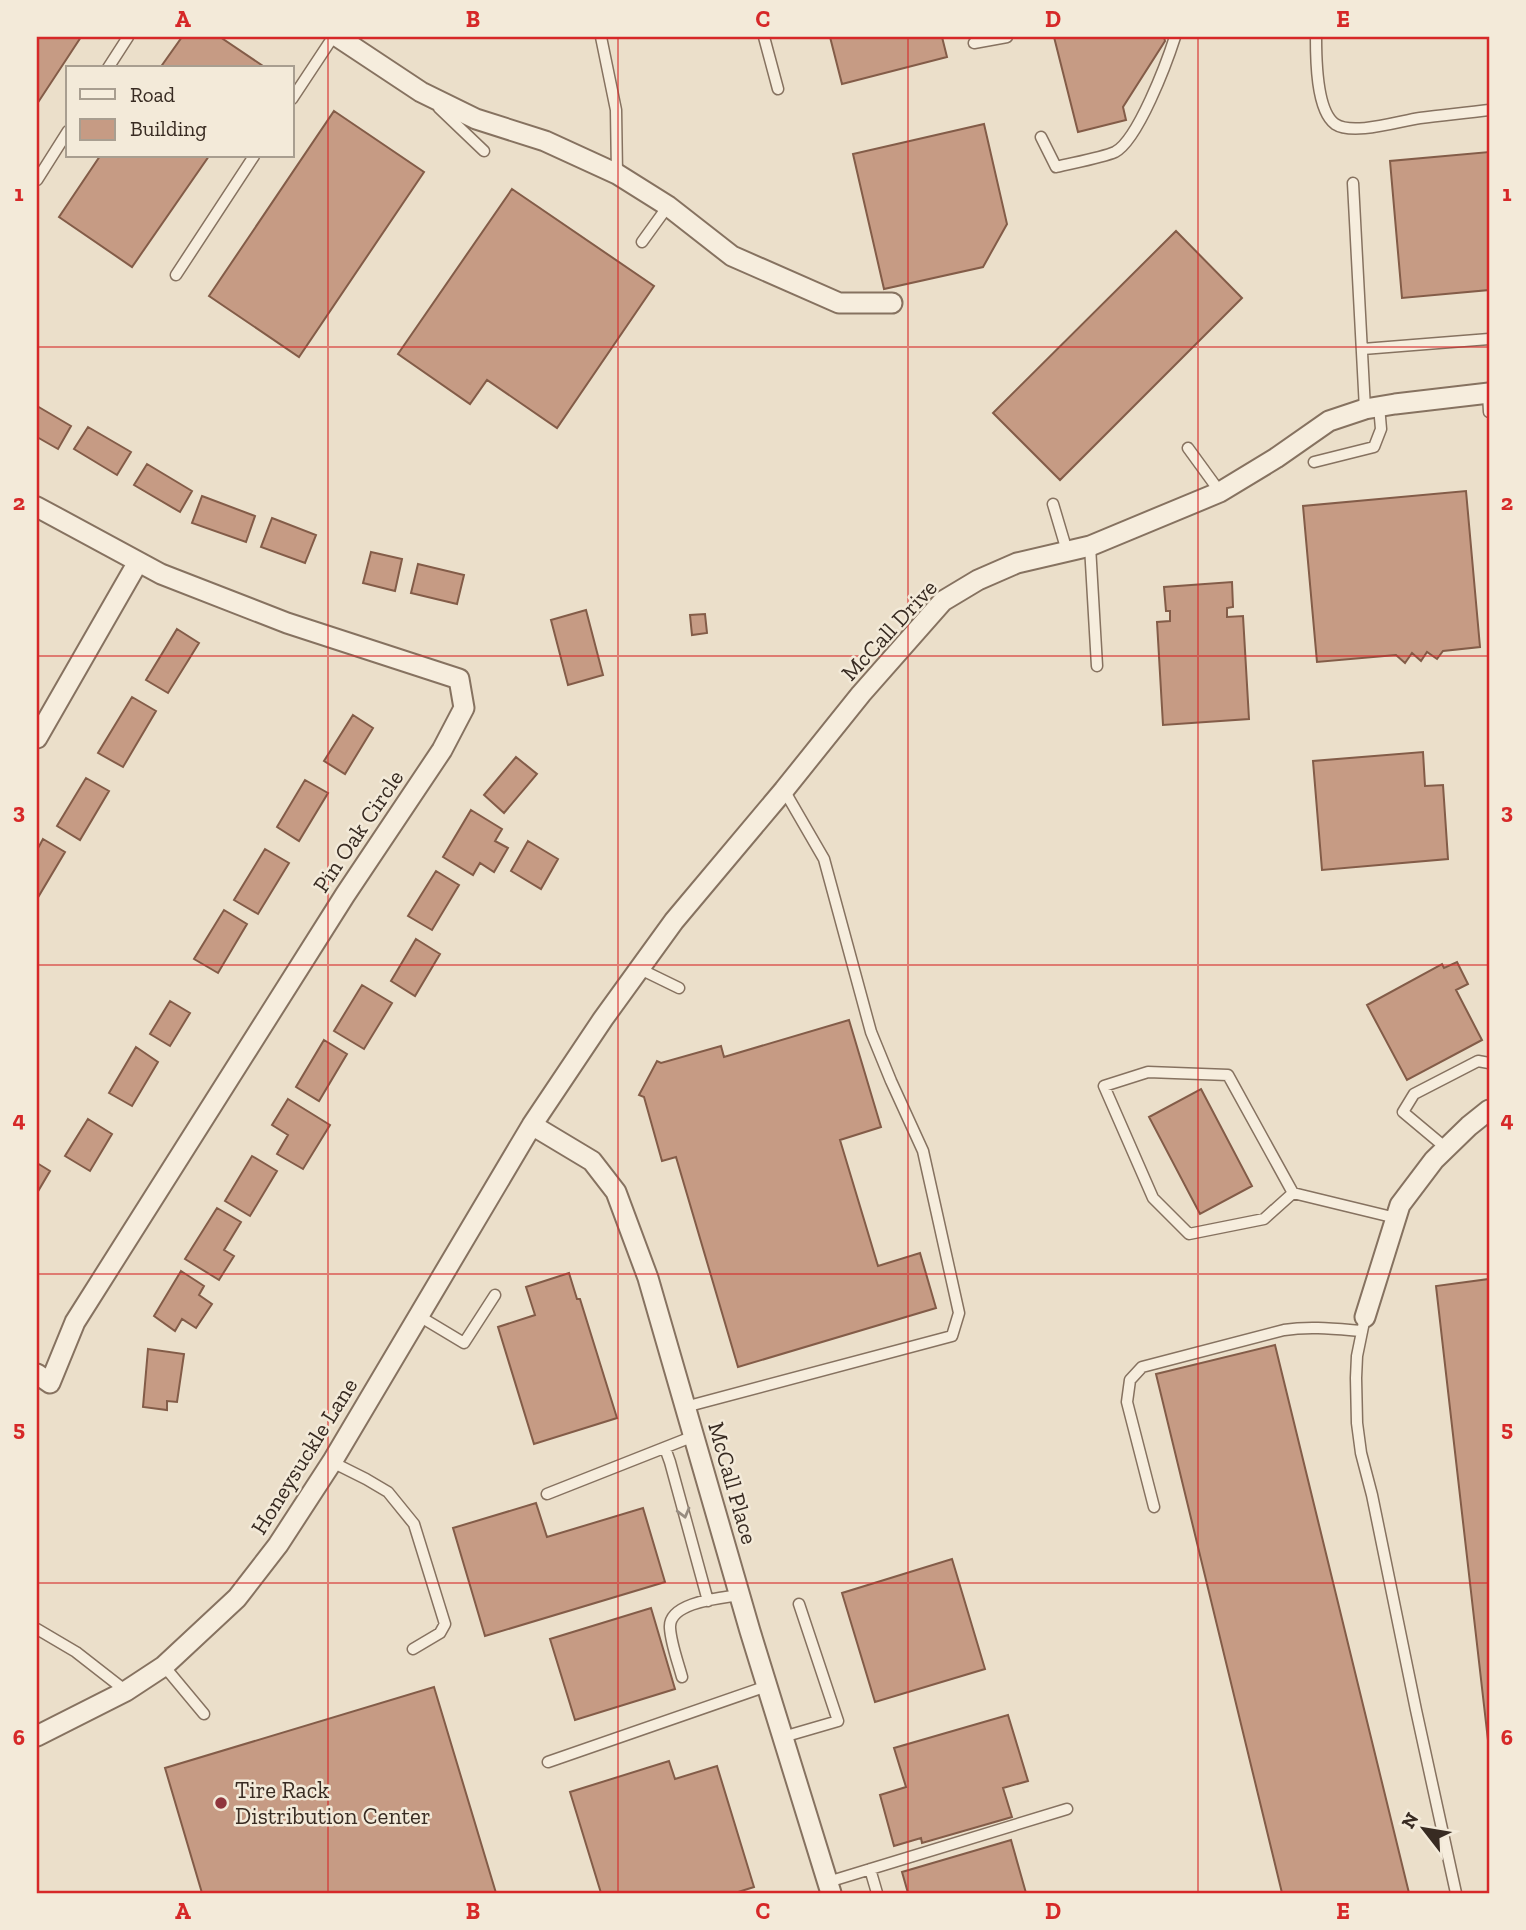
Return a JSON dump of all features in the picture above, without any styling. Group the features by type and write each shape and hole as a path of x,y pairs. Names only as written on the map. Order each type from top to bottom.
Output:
{"street":[{"path":"336,37 421,92 476,119 545,141 617,174 668,206 732,256 838,303 892,303"},
{"name":"McCall Drive","path":"532,1125 603,1019 674,921 861,694 943,601 978,580 1017,563 1090,546 1220,492 1329,421 1372,408 1489,399"},
{"name":"Pin Oak Circle","path":"37,508 161,574 287,623 459,679 464,708 442,751 345,895 75,1322 50,1383 37,1374"},
{"path":"37,738 138,562"},
{"path":"1363,1324 1400,1205 1434,1160 1489,1110"},
{"name":"McCall Place","path":"532,1125 592,1161 616,1192 648,1278 829,1888"},
{"name":"Honeysuckle Lane","path":"37,1736 126,1691 164,1666 237,1598 278,1545 332,1462 532,1125"}],"lane":[{"path":"109,66 128,37"},
{"path":"294,96 336,37"},
{"path":"601,37 616,110 617,174"},
{"path":"764,37 778,89"},
{"path":"974,43 1007,37"},
{"path":"1041,137 1056,167 1116,151 1131,135 1161,78 1175,37"},
{"path":"1316,37 1321,97 1328,117 1345,128 1489,110"},
{"path":"421,92 484,151"},
{"path":"37,180 66,134"},
{"path":"176,275 253,158"},
{"path":"1314,462 1374,447 1381,429 1372,408 1363,349 1353,183"},
{"path":"642,242 668,206"},
{"path":"1363,349 1489,339"},
{"path":"1188,448 1220,492"},
{"path":"1053,504 1067,551"},
{"path":"1090,546 1097,666"},
{"path":"685,1407 952,1336 959,1313 923,1151 871,1032 824,859 784,790"},
{"path":"640,969 679,988"},
{"path":"1446,1148 1403,1112 1414,1094 1478,1060 1489,1063"},
{"path":"1293,1194 1264,1219 1189,1234 1153,1198 1104,1086 1148,1072 1228,1075 1293,1194 1396,1219"},
{"path":"419,1316 464,1343 495,1295"},
{"path":"1154,1507 1126,1402 1130,1380 1142,1367 1284,1330 1363,1324 1356,1378 1361,1453 1456,1893"},
{"path":"547,1494 694,1436"},
{"path":"665,1448 708,1601"},
{"path":"332,1462 388,1492 414,1524 444,1623 440,1633 413,1649"},
{"path":"682,1677 670,1628 673,1617 681,1608 740,1595"},
{"path":"783,1737 838,1721 799,1604"},
{"path":"37,1629 76,1652 126,1691"},
{"path":"164,1666 204,1714"},
{"path":"548,1762 767,1686"},
{"path":"829,1888 870,1869 1067,1809"},
{"path":"870,1869 877,1893"}],"building":[{"path":"37,37 81,37 37,104"},
{"path":"182,37 220,37 263,66 161,66"},
{"path":"830,37 942,37 947,57 842,84"},
{"path":"1054,37 1164,37 1165,41 1123,107 1126,120 1078,132"},
{"path":"334,111 424,172 299,357 209,296"},
{"path":"984,124 1007,224 983,267 884,289 853,154"},
{"path":"1489,152 1489,290 1402,298 1390,161"},
{"path":"99,158 208,158 132,267 59,217"},
{"path":"512,189 654,286 557,428 487,380 470,404 398,354"},
{"path":"1176,231 1242,298 1060,480 993,413"},
{"path":"37,406 71,426 58,449 37,437"},
{"path":"88,427 131,452 117,475 74,449"},
{"path":"147,464 192,491 180,512 134,485"},
{"path":"1466,491 1480,647 1443,651 1437,659 1427,652 1421,661 1412,653 1405,663 1396,655 1317,662 1303,506"},
{"path":"202,496 255,516 246,542 192,523"},
{"path":"272,518 316,535 305,563 261,547"},
{"path":"371,552 402,559 395,591 363,583"},
{"path":"418,564 464,575 457,604 411,593"},
{"path":"1232,582 1233,607 1227,608 1227,617 1243,616 1249,719 1163,725 1157,622 1170,621 1170,611 1166,611 1164,587"},
{"path":"586,610 603,675 568,685 551,620"},
{"path":"705,614 707,633 692,635 690,615"},
{"path":"177,629 199,643 168,693 146,680"},
{"path":"132,697 156,711 123,767 98,753"},
{"path":"353,715 373,728 345,774 324,761"},
{"path":"1423,752 1425,786 1443,785 1448,859 1322,870 1313,761"},
{"path":"516,757 537,774 504,813 484,795"},
{"path":"86,778 109,791 80,840 57,826"},
{"path":"305,780 328,793 299,841 277,827"},
{"path":"471,810 502,829 495,841 508,848 494,872 480,863 473,875 443,857"},
{"path":"43,839 65,852 37,899 37,850"},
{"path":"528,841 558,859 541,889 511,871"},
{"path":"265,849 289,863 258,914 234,900"},
{"path":"436,871 459,885 432,930 408,916"},
{"path":"224,910 247,924 218,973 194,959"},
{"path":"416,939 440,954 415,996 391,981"},
{"path":"1457,962 1468,984 1456,990 1482,1040 1407,1080 1367,1005 1442,964 1444,968"},
{"path":"362,985 392,1003 364,1049 334,1031"},
{"path":"170,1001 190,1013 170,1046 150,1034"},
{"path":"849,1020 881,1127 840,1140 878,1266 920,1253 936,1308 738,1367 676,1157 662,1161 644,1097 639,1095 657,1061 661,1063 721,1046 724,1057"},
{"path":"324,1040 347,1054 319,1101 296,1087"},
{"path":"136,1047 158,1062 132,1106 109,1093"},
{"path":"1201,1089 1252,1186 1200,1214 1149,1117"},
{"path":"288,1099 330,1125 303,1169 277,1154 288,1135 272,1125"},
{"path":"88,1119 112,1134 90,1171 65,1156"},
{"path":"252,1156 277,1171 250,1216 225,1201"},
{"path":"37,1163 50,1171 37,1193"},
{"path":"217,1208 241,1222 224,1250 234,1256 219,1280 185,1259"},
{"path":"181,1271 204,1286 199,1295 212,1304 196,1328 182,1319 175,1331 154,1316"},
{"path":"569,1273 577,1299 580,1299 617,1418 534,1444 498,1327 535,1315 526,1287"},
{"path":"1489,1279 1489,1749 1436,1286"},
{"path":"1275,1345 1409,1893 1282,1893 1156,1374"},
{"path":"148,1349 184,1354 177,1402 167,1401 167,1410 143,1407"},
{"path":"536,1503 547,1537 643,1508 665,1582 485,1636 453,1528"},
{"path":"952,1559 985,1669 875,1702 842,1593"},
{"path":"651,1608 675,1689 575,1720 550,1639"},
{"path":"434,1687 496,1893 202,1893 165,1768"},
{"path":"1008,1715 1028,1781 1003,1788 1012,1817 922,1843 921,1838 894,1846 880,1795 906,1787 894,1748"},
{"path":"669,1761 675,1779 717,1766 754,1887 735,1893 601,1893 570,1792"},
{"path":"1011,1840 1026,1893 908,1893 902,1872"}],"place":[{"name":"Tire Rack Distribution Center","path":"221,1803"}]}
